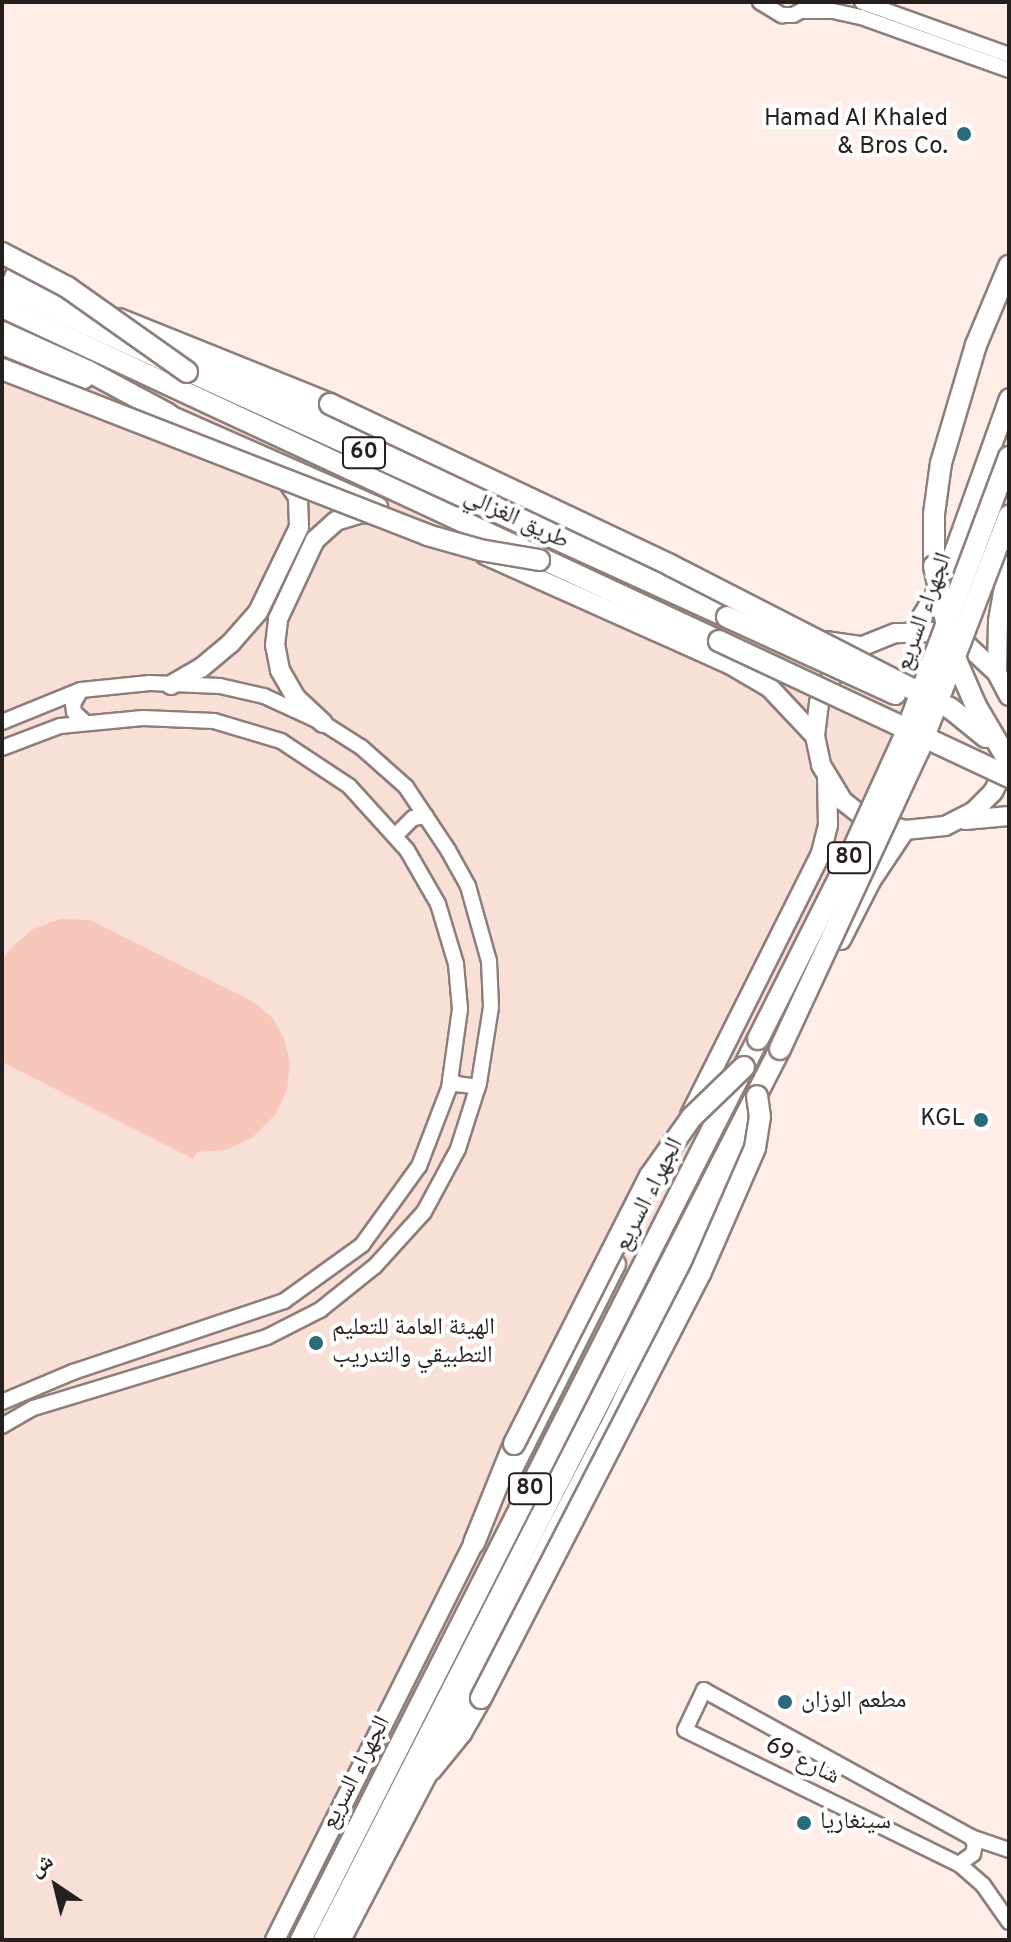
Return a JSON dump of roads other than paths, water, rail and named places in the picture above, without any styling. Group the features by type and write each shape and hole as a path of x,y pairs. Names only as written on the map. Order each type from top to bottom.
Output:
{"highway":[{"path":"2,253 67,287 187,372"},
{"path":"1009,266 976,345 954,416 941,463 934,514 934,566 944,625 976,706 1009,762"},
{"path":"6,278 330,404 670,565 950,708 986,737"},
{"name":"طريق الغزالي","path":"6,278 187,372 1009,748"},
{"name":"طريق الغزالي","path":"2,307 1009,777"},
{"path":"2,332 88,371 168,414"},
{"path":"2,369 427,535 480,550 539,560"},
{"name":"الجهراء السريع","path":"301,1940 826,907 905,735 1009,457"},
{"name":"الجهراء السريع","path":"324,1940 757,1096 893,810 944,689 1009,516"},
{"path":"474,1543 514,1444 656,1166 692,1117 744,1067"},
{"path":"431,1770 461,1733 481,1698 700,1274 755,1148 760,1117 757,1096"}],"main road":[{"name":"طريق الغزالي","path":"6,278 787,632 862,646"},
{"name":"طريق الغزالي","path":"2,345 256,450 729,664 770,688 815,736"},
{"name":"الجهراء السريع","path":"913,631 944,580 1009,398"},
{"path":"171,685 201,668 230,644 258,612 299,527 298,497 284,476 256,450"},
{"path":"323,723 296,698 280,670 275,645 278,619 315,540 336,521 362,513 400,517"},
{"path":"997,673 998,621 1009,557"},
{"path":"1009,696 997,673 968,646 932,632 913,631 887,636 862,646 845,659 819,703 815,736 827,778 853,810 878,824 905,830 932,829 958,821 1009,816"},
{"path":"958,821 993,792 1009,762"},
{"name":"الجهراء السريع","path":"275,1940 821,853 828,825 827,778"},
{"path":"341,1940 616,1414 852,918 886,855 905,830"}],"street":[{"path":"760,2 782,15 810,7 861,17 1009,70"},
{"path":"862,2 1009,55"},
{"path":"2,748 7,740 2,724 81,690 150,683 220,686 264,696 323,723 385,766 406,787 468,886 489,961 491,1007 478,1087 458,1149 424,1212 375,1266 320,1310 267,1337 33,1408 2,1426"},
{"path":"81,690 73,704 79,719 86,723"},
{"path":"2,748 60,726 143,718 214,721 281,741 349,786 396,835 438,904 456,964 460,1009 450,1079 419,1166 362,1245 284,1301 73,1372 2,1402"},
{"path":"396,835 401,826 413,818 426,816"},
{"path":"450,1079 457,1084 478,1087"},
{"name":"شارع 69","path":"1009,1850 971,1837 704,1690 685,1730 959,1864 983,1885 1009,1922"},
{"path":"959,1864 973,1854 975,1844 971,1837"}],"place":[{"name":"Hamad Al Khaled & Bros Co.","path":"964,134"},
{"name":"KGL","path":"981,1120"},
{"name":"الهيئة العامة للتعليم التطبيقي والتدريب","path":"316,1343"},
{"name":"مطعم الوزان","path":"785,1702"},
{"name":"سينغاريا","path":"804,1823"}]}
